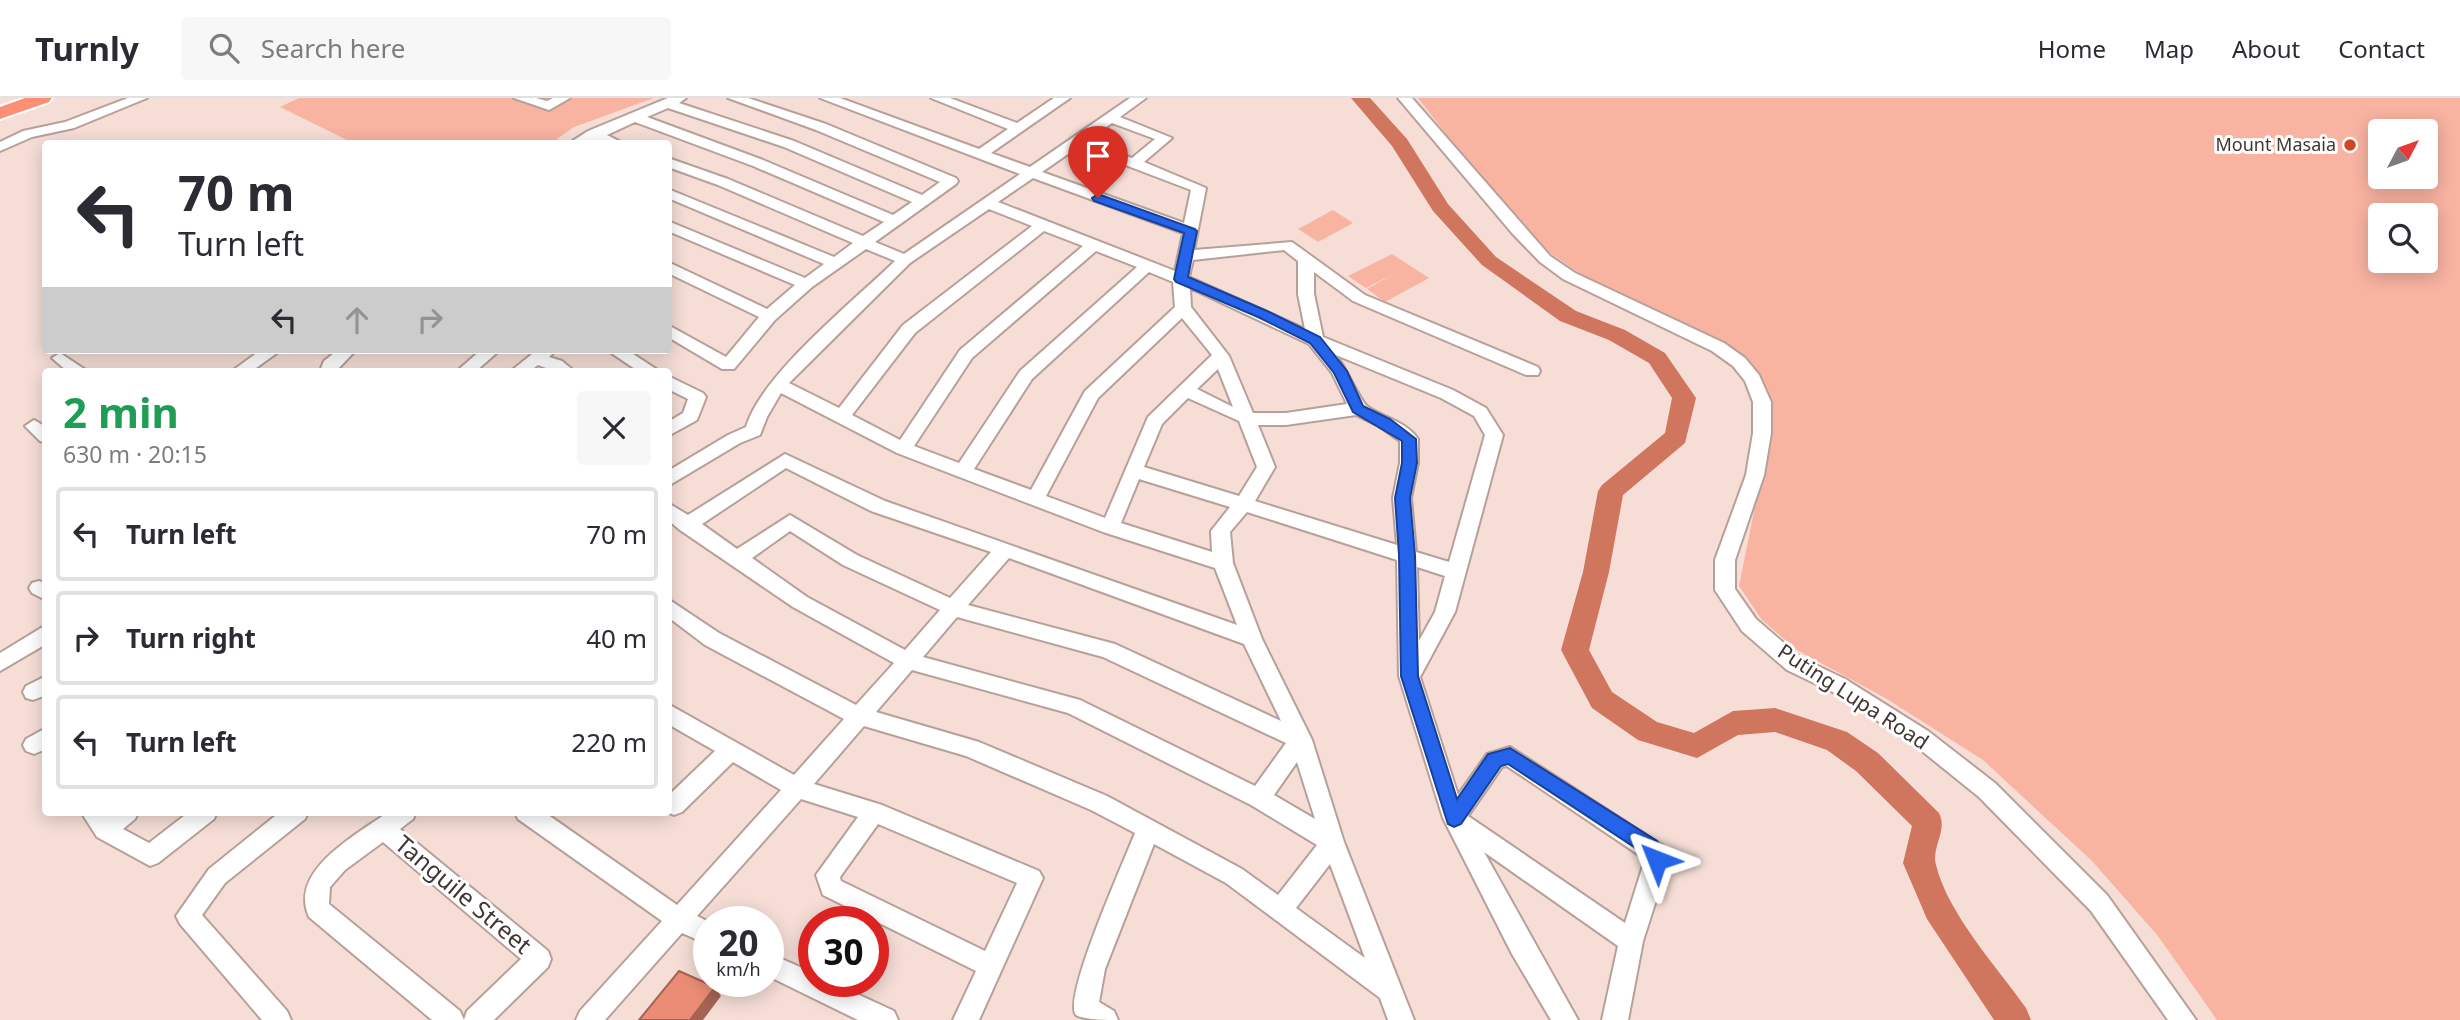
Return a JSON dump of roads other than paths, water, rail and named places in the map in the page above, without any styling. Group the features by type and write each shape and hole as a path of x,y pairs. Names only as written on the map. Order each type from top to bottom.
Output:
{"highway":[{"path":"0,104 19,98"},
{"path":"0,113 43,98"}],"street":[{"path":"0,147 28,134 69,125 140,98"},
{"path":"521,98 549,106 563,98"},
{"path":"672,332 728,365 769,316 807,284 951,181 821,127 734,98"},
{"path":"827,98 979,156 1191,231"},
{"path":"938,98 1019,128"},
{"path":"672,478 734,439 754,431 758,417 778,384 905,260 1139,98"},
{"name":"Puting Lupa Road","path":"1405,98 1545,259 1569,276 1718,347 1739,362 1754,379 1762,402 1762,433 1755,475 1725,560 1725,590 1731,599 1749,625 1794,664 1838,685 1920,737 1987,790 2099,903 2183,1020"},
{"path":"979,156 1056,99"},
{"path":"582,140 674,101 789,144 923,201"},
{"path":"633,117 758,163 894,221"},
{"path":"1110,118 1165,138 1135,162"},
{"path":"593,134 608,140"},
{"path":"1075,141 1199,188 1181,279 1182,308 1220,356 1266,467 1243,504 1220,531 1223,563 1252,639 1301,740 1333,842 1401,1020"},
{"path":"672,163 723,182 905,260"},
{"path":"672,195 835,263"},
{"path":"987,203 1181,279 1315,340 1447,394 1480,412 1494,435 1445,612 1409,676"},
{"path":"841,416 909,329 1042,225"},
{"path":"672,227 807,284"},
{"path":"1186,256 1287,244 1359,298 1532,371"},
{"path":"903,449 966,354 1094,245"},
{"path":"1306,257 1306,294 1315,340 1340,371 1358,409"},
{"path":"962,471 1026,375 1147,266"},
{"path":"672,269 769,316"},
{"path":"1036,498 1091,395 1182,308"},
{"path":"245,368 267,354"},
{"path":"329,368 343,354"},
{"path":"469,368 487,354"},
{"path":"622,354 647,368"},
{"path":"523,368 542,355 561,368"},
{"path":"1110,527 1154,421 1220,356"},
{"path":"60,358 75,368"},
{"path":"672,383 697,397 691,416 672,428"},
{"path":"778,384 903,449 1110,527 1223,563"},
{"path":"1186,390 1216,407 1247,418 1277,419 1358,409 1385,422 1409,439 1409,463 1402,498 1407,555 1409,676 1454,818 1521,946 1566,1017"},
{"path":"687,525 785,460 878,506 1252,639"},
{"path":"1135,471 1456,572"},
{"path":"672,513 800,602 908,661 1073,706 1259,798 1333,842"},
{"path":"738,558 790,522 850,560 955,609 1108,650 1301,740"},
{"path":"589,1020 797,788 1005,549"},
{"path":"672,609 712,639 858,716 971,748 1099,803 1148,829 1234,876 1364,968 1389,990"},
{"path":"0,663 42,636"},
{"path":"672,715 797,788 874,812 1031,878 966,1020"},
{"path":"1259,798 1301,740"},
{"path":"672,804 730,751"},
{"path":"1454,818 1495,760 1510,756 1650,847 1657,860 1631,941 1615,1020"},
{"path":"874,812 828,875 831,888 992,967"},
{"path":"99,821 150,856 201,816"},
{"path":"278,1020 188,916 217,876 291,816"},
{"path":"400,816 337,863 318,883 317,909 450,1020"},
{"path":"532,816 678,919 693,926"},
{"path":"1454,818 1631,941"},
{"name":"Tanguile Street","path":"384,829 539,959 476,1020"},
{"path":"1090,1016 1093,968 1148,829"},
{"path":"1280,911 1333,842"},
{"path":"784,972 885,1020"}],"waterway":[{"path":"1360,98 1400,143 1440,207 1489,261 1568,316 1617,335 1657,358 1684,398 1676,437 1611,491 1596,572 1575,650 1602,700 1648,731 1697,746 1733,723 1775,720 1837,741 1867,762 1928,822 1919,863 1943,919 2014,1020"}],"place":[{"name":"Mount Masaia","path":"2350,145"}]}
